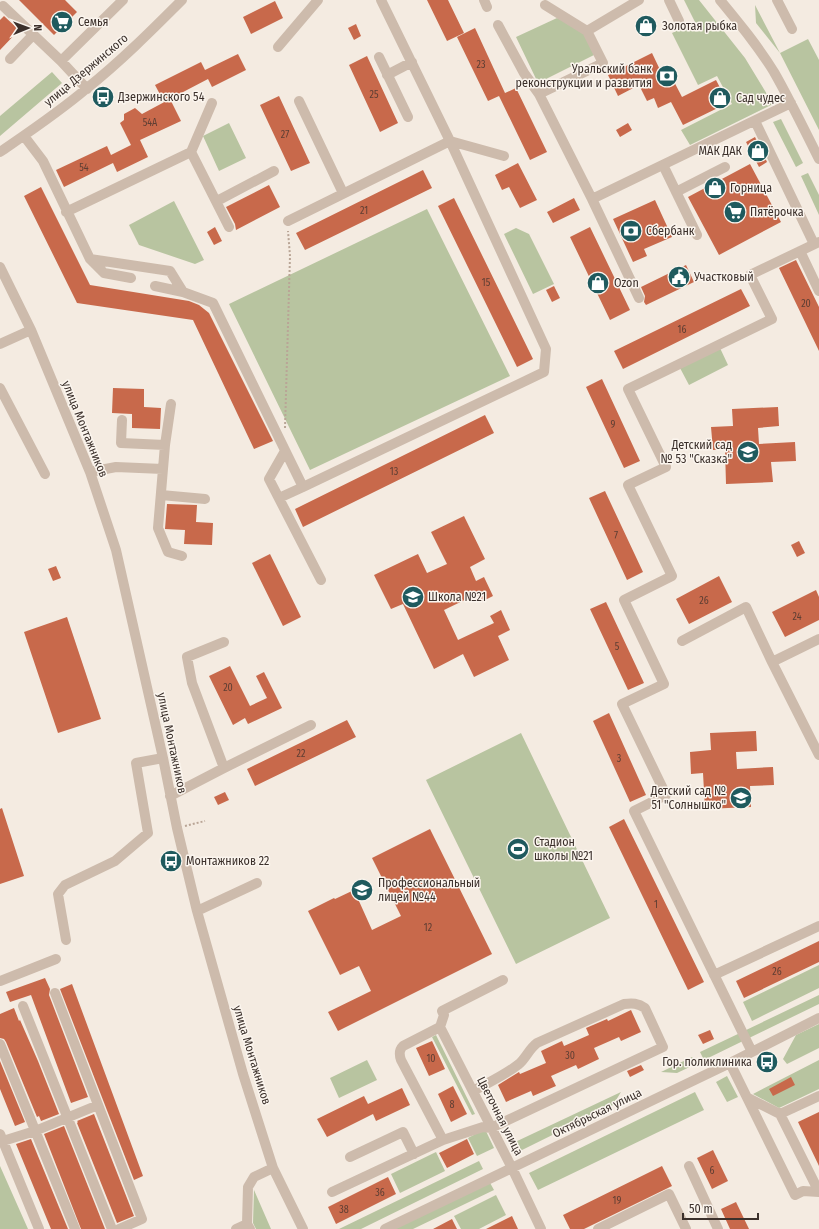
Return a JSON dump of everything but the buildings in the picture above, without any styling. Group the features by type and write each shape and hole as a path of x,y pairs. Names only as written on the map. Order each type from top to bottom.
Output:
{"street":[{"path":"61,61 123,0"},
{"name":"улица Дзержинского","path":"0,152 56,113 87,89 142,40 182,0"},
{"path":"278,47 318,0"},
{"path":"279,498 544,372 546,349 450,141 381,0"},
{"path":"587,31 639,0"},
{"path":"669,0 679,21"},
{"path":"720,0 773,70 819,159"},
{"path":"777,0 792,29"},
{"path":"4,5 87,89"},
{"path":"538,94 603,63 587,31 545,5"},
{"path":"498,26 524,73 538,94 592,199 639,298"},
{"path":"10,59 33,35"},
{"path":"379,57 408,117"},
{"path":"387,75 412,62"},
{"path":"298,102 343,193"},
{"path":"66,212 192,152 212,103"},
{"path":"592,199 791,104"},
{"path":"752,1052 634,811 666,795 622,704 664,684 624,600 672,576 628,485 666,467 628,389 772,319 750,275 817,243 755,121"},
{"path":"24,136 43,162 66,212 90,258 104,273 131,278"},
{"path":"288,221 450,141 504,156"},
{"path":"192,152 229,227"},
{"path":"663,165 697,235"},
{"path":"676,192 725,167"},
{"path":"217,201 274,171"},
{"path":"800,251 819,291"},
{"path":"90,258 170,271 183,292"},
{"name":"улица Монтажников","path":"0,268 31,330 90,472 116,550 197,911 243,1074 273,1168 303,1229"},
{"path":"154,286 183,292 213,303 303,487"},
{"path":"0,344 31,330"},
{"path":"0,388 45,474"},
{"path":"171,404 165,445 158,528 168,552 182,556"},
{"path":"122,420 121,443 165,445"},
{"path":"285,452 269,479 321,580"},
{"path":"90,472 116,467 163,469"},
{"path":"161,495 205,499"},
{"path":"682,641 746,607 819,755"},
{"path":"772,662 819,639"},
{"path":"224,642 187,657 192,683 224,768"},
{"path":"170,796 311,725"},
{"path":"66,940 58,894 65,885 115,861 148,833 136,763 163,758"},
{"path":"197,911 257,883"},
{"path":"714,975 819,926"},
{"path":"0,981 56,959"},
{"path":"443,1140 402,1060 400,1048 440,1027 444,1015 442,1011 503,980"},
{"path":"55,993 142,1219 119,1229"},
{"path":"332,1192 443,1140 482,1127 491,1128 663,1047 645,1008 639,1004 624,1004 537,1043 531,1048 520,1063 473,1092"},
{"path":"23,1006 112,1229"},
{"name":"Октябрьская улица","path":"385,1229 730,1063 819,1018"},
{"name":"Цветочная улица","path":"440,1027 512,1168 541,1229"},
{"path":"0,1044 76,1229"},
{"path":"730,1063 795,1195 803,1191 819,1192"},
{"path":"780,1114 819,1096"},
{"path":"748,1098 780,1114 819,1192"},
{"path":"39,1229 2,1137 35,1131 98,1105"},
{"path":"350,1157 403,1132 414,1154"},
{"path":"689,1166 718,1229"},
{"path":"236,1229 249,1226 248,1187 254,1177 273,1168"},
{"path":"598,1229 670,1194 686,1229"}],"path":[{"path":"285,428 290,256 288,221"}],"green space":[{"path":"684,0 699,0 745,58 773,104 690,145 681,130 732,104 717,76 698,85 672,33 695,22"},
{"path":"755,5 780,53 756,23"},
{"path":"557,18 582,29 594,55 538,83 516,37"},
{"path":"808,39 819,60 819,130 780,53"},
{"path":"52,72 62,83 0,136 0,116"},
{"path":"781,119 803,163 796,167 773,122"},
{"path":"229,123 246,158 219,171 203,136"},
{"path":"808,173 819,195 819,215 801,176"},
{"path":"174,201 204,260 195,264 139,245 129,225"},
{"path":"427,209 510,376 310,470 229,304"},
{"path":"516,228 529,234 554,284 533,294 504,234"},
{"path":"720,348 728,365 689,385 680,368"},
{"name":"Стадион школы №21","path":"521,733 610,918 516,964 426,780"},
{"path":"819,965 819,988 752,1021 743,1002"},
{"path":"819,995 819,1004 747,1039 744,1031"},
{"path":"819,1024 819,1048 787,1064 783,1059 796,1035"},
{"path":"740,1033 743,1041 704,1060 700,1052"},
{"path":"436,1035 475,1114 472,1115 432,1037"},
{"path":"692,1057 696,1064 677,1073 661,1072"},
{"path":"367,1060 377,1080 339,1098 330,1078"},
{"path":"819,1060 819,1089 779,1108 753,1094"},
{"path":"727,1076 738,1097 727,1102 716,1082"},
{"path":"621,1092 613,1105 518,1152 513,1143"},
{"path":"695,1092 704,1110 538,1190 529,1173"},
{"path":"485,1129 494,1148 477,1156 468,1138"},
{"path":"436,1152 445,1171 400,1193 391,1174"},
{"path":"479,1161 483,1169 361,1229 339,1229"},
{"path":"0,1166 28,1229 0,1229"},
{"path":"489,1181 494,1190 413,1229 391,1229"},
{"path":"254,1190 271,1229 256,1229 253,1223"},
{"path":"496,1195 506,1215 479,1229 461,1229 454,1216"}],"place":[{"name":"Семья","path":"62,22"},
{"name":"Золотая рыбка","path":"646,26"},
{"name":"Уральский банк реконструкции и развития","path":"667,76"},
{"name":"Дзержинского 54","path":"103,97"},
{"name":"Сад чудес","path":"720,98"},
{"name":"МАК ДАК","path":"758,151"},
{"name":"Горница","path":"715,188"},
{"name":"Пятёрочка","path":"735,212"},
{"name":"Сбербанк","path":"631,231"},
{"name":"Участковый","path":"679,277"},
{"name":"Ozon","path":"598,283"},
{"name":"Детский сад № 53 \"Сказка\"","path":"748,452"},
{"name":"Школа №21","path":"413,597"},
{"name":"Детский сад № 51 \"Солнышко\"","path":"741,798"},
{"name":"Стадион школы №21","path":"518,849"},
{"name":"Монтажников 22","path":"171,861"},
{"name":"Профессиональный лицей №44","path":"362,890"},
{"name":"Гор. поликлиника","path":"767,1062"}]}
